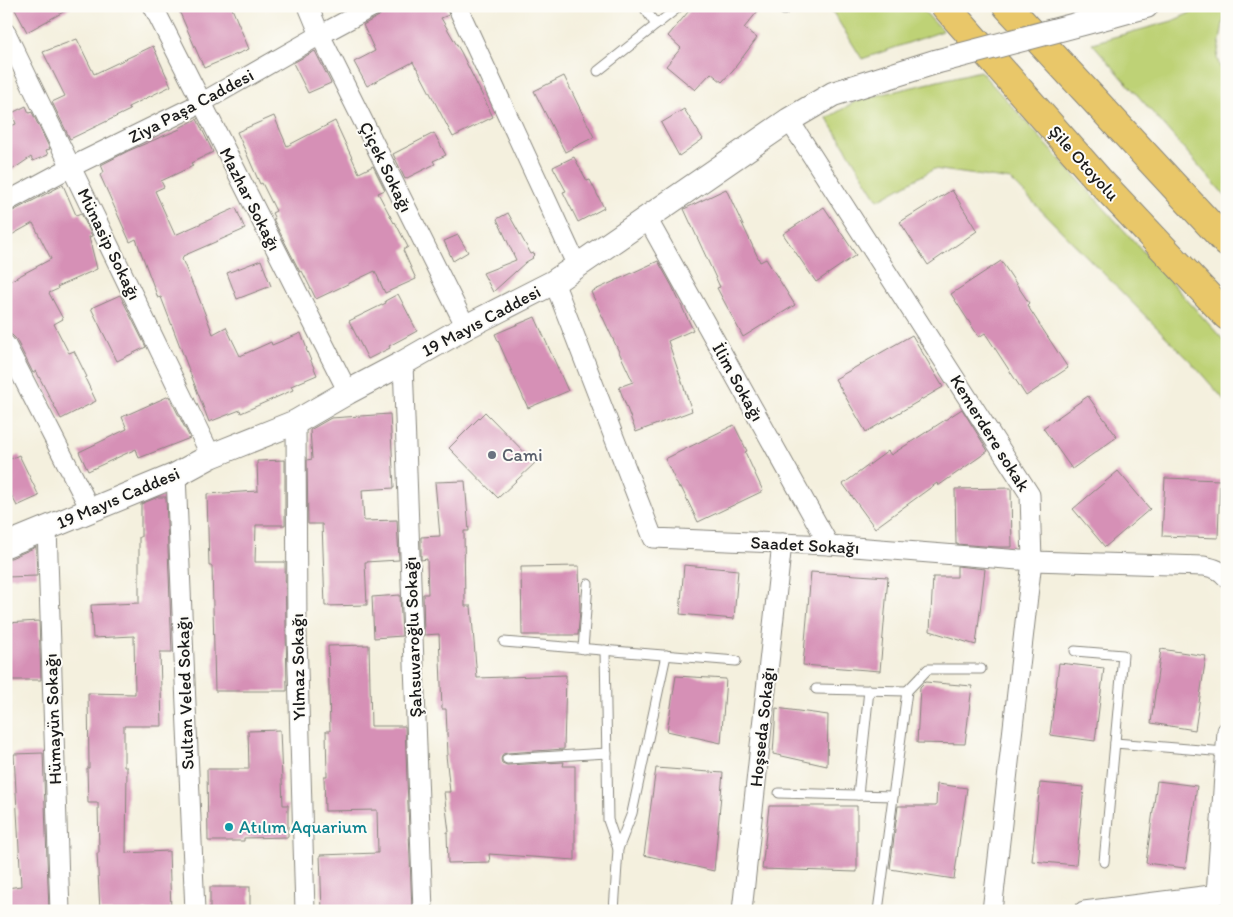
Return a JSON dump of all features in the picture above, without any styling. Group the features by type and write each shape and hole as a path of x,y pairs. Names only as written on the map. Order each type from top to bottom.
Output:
{"highway":[{"name":"Şile Otoyolu","path":"944,6 1098,179 1227,316"},
{"path":"1007,6 1227,243"}],"street":[{"name":"Mazhar Sokağı","path":"153,6 348,392"},
{"name":"Çiçek Sokağı","path":"308,6 320,35 466,327"},
{"name":"Ziya Paşa Caddesi","path":"6,202 71,167 201,103 374,6"},
{"path":"457,6 577,266"},
{"name":"19 Mayıs Caddesi","path":"6,545 176,475 211,456 296,422 466,327 554,282 790,120 833,94 935,62 1146,6"},
{"name":"Münasip Sokağı","path":"6,33 211,456"},
{"name":"Kemerdere sokak","path":"790,120 1030,495 1032,561 992,911"},
{"name":"İlim Sokağı","path":"647,218 829,545"},
{"name":"Saadet Sokağı","path":"554,282 653,538 829,545 1032,561 1204,566 1215,568 1227,578"},
{"path":"6,345 90,510"},
{"name":"Şahsuvaroğlu Sokağı","path":"403,363 423,911"},
{"name":"Yılmaz Sokağı","path":"296,422 297,635 306,911"},
{"name":"Sultan Veled Sokağı","path":"176,475 195,911"},
{"name":"Hümayün Sokağı","path":"47,528 60,911"},
{"name":"Hoşseda Sokağı","path":"742,911 782,543"},
{"path":"1084,911 1222,894 1227,731"}],"lane":[{"path":"643,6 656,25"},
{"path":"598,72 680,6"},
{"path":"583,649 588,584"},
{"path":"504,642 736,661"},
{"path":"605,650 608,820 618,849"},
{"path":"1075,651 1124,655 1104,862"},
{"path":"614,911 618,849 632,814 666,655"},
{"path":"878,911 907,691 928,669 981,670"},
{"path":"816,689 907,691"},
{"path":"858,795 869,690"},
{"path":"1115,744 1225,752"},
{"path":"506,759 607,753"},
{"path":"779,793 893,796"}],"green space":[{"path":"829,6 919,6 943,31 862,59"},
{"path":"1206,6 1227,6 1217,58 1227,88 1227,198 1092,43 1172,21"},
{"path":"980,71 1227,344 1227,403 1191,362 1011,180 934,169 878,200 827,118 858,100"}],"building":[{"path":"13,6 74,6 27,32"},
{"path":"177,6 231,6 249,49 204,68"},
{"path":"404,6 446,6 449,15 441,18 461,52 493,117 453,137 413,62 367,86 354,62 375,51 363,25 384,11 385,14"},
{"path":"693,6 762,6 744,28 757,38 733,70 722,82 711,73 695,90 666,66 681,48 668,36"},
{"path":"77,39 94,74 153,46 171,86 128,107 130,110 70,139 52,102 65,96 43,52"},
{"path":"315,51 331,83 308,93 293,63"},
{"path":"564,76 594,137 565,152 534,91"},
{"path":"26,106 29,113 32,112 50,149 46,150 48,155 33,161 31,157 6,174 6,128 16,124 12,113"},
{"path":"684,109 703,139 679,156 661,123"},
{"path":"274,116 287,146 335,121 359,173 373,166 385,190 378,193 408,247 403,250 416,279 385,293 375,271 316,299 273,219 275,219 272,213 276,211 262,183 260,184 237,132"},
{"path":"197,119 213,152 191,163 193,166 161,181 164,187 155,191 175,235 236,208 245,229 183,256 182,259 213,334 226,327 240,356 271,342 272,345 301,333 317,375 291,386 293,390 241,413 240,410 209,422 161,297 158,298 136,239 130,242 100,175 104,172 101,165 128,151 180,129"},
{"path":"434,133 446,155 433,161 435,164 405,179 393,154"},
{"path":"574,157 587,181 590,180 604,208 578,222 563,192 566,191 553,167"},
{"path":"63,185 76,215 81,213 92,236 89,237 97,269 57,287 58,289 49,293 63,319 54,324 69,353 74,351 96,401 61,419 36,371 33,373 16,339 12,335 6,334 6,283 51,259 33,223 6,238 6,213"},
{"path":"726,189 760,262 766,259 795,305 743,337 717,288 720,287 684,209"},
{"path":"952,190 977,231 928,265 900,222"},
{"path":"824,207 856,255 816,282 783,234"},
{"path":"508,213 531,254 535,254 533,258 493,292 483,273 516,260 497,219"},
{"path":"458,235 468,252 453,261 444,241"},
{"path":"261,260 271,286 237,299 227,273"},
{"path":"658,261 693,330 668,341 692,411 636,432 619,387 633,382 591,292"},
{"path":"1001,261 1068,368 1026,396 985,333 979,337 951,294"},
{"path":"398,294 417,331 368,359 349,321 386,303 385,301"},
{"path":"120,295 146,347 117,361 91,308"},
{"path":"535,317 568,391 528,408 495,334"},
{"path":"912,335 943,387 866,432 835,379"},
{"path":"169,396 190,438 139,458 136,449 88,471 79,452 127,429 122,417"},
{"path":"1088,396 1117,437 1072,469 1043,428"},
{"path":"962,409 988,451 938,486 937,483 875,528 843,484 888,451 891,455"},
{"name":"Cami","path":"485,412 535,463 498,498 449,448"},
{"path":"390,414 394,488 362,490 364,521 397,520 399,560 365,562 367,605 325,606 322,524 308,524 307,460 312,459 310,430 331,418"},
{"path":"734,425 763,491 698,522 665,459"},
{"path":"19,455 39,496 17,506 6,485 6,461"},
{"path":"285,460 285,525 256,525 255,562 285,562 287,691 215,691 212,566 209,566 207,494 258,491 257,461"},
{"path":"1118,471 1150,509 1105,547 1073,509"},
{"path":"1165,478 1220,480 1218,538 1162,536"},
{"path":"465,481 469,531 464,531 465,606 471,606 477,678 566,675 564,749 507,753 503,754 501,759 502,763 507,765 564,762 563,766 575,766 575,860 489,854 490,862 448,863 447,832 449,832 444,792 450,792 446,755 448,755 446,709 442,709 439,634 424,635 423,594 428,594 427,559 421,560 421,537 440,536 435,482"},
{"path":"1011,488 1012,547 956,544 955,489"},
{"path":"158,497 166,497 172,652 160,652 162,726 124,726 124,767 127,767 126,853 169,851 171,911 100,911 97,853 99,853 98,803 88,803 88,693 135,694 134,636 93,638 91,605 139,603 141,504"},
{"path":"36,547 37,576 6,577 6,558 11,558"},
{"path":"684,565 738,570 734,619 680,614"},
{"path":"579,566 580,610 578,635 522,635 521,567"},
{"path":"957,566 985,569 976,645 930,631 933,577 957,577"},
{"path":"811,572 888,577 880,671 803,665"},
{"path":"400,595 402,636 374,638 372,597"},
{"path":"39,621 41,680 9,680 6,623"},
{"path":"369,645 371,726 405,726 412,911 322,911 320,855 378,853 377,810 325,811 324,776 327,776 326,731 330,731 328,646"},
{"path":"1161,649 1206,656 1195,730 1151,723"},
{"path":"1059,663 1104,668 1095,741 1050,735"},
{"path":"676,676 726,679 721,743 667,731"},
{"path":"925,682 972,686 965,744 917,743 920,687"},
{"path":"776,708 828,715 827,766 773,754"},
{"path":"280,730 283,805 288,805 288,837 244,838 244,841 208,841 207,769 249,769 248,731"},
{"path":"43,753 49,911 11,911 7,888 21,886 14,754"},
{"path":"656,768 723,773 714,871 644,855"},
{"path":"1157,781 1197,786 1185,868 1146,863"},
{"path":"1040,783 1084,787 1076,865 1032,861"},
{"path":"937,784 967,788 954,879 890,869 898,806 936,806"},
{"path":"769,806 857,806 857,872 762,869"},
{"path":"210,887 250,887 250,911 210,911"}],"place":[{"name":"Cami","path":"492,455"},
{"name":"Atılım Aquarium","path":"229,827"}]}
